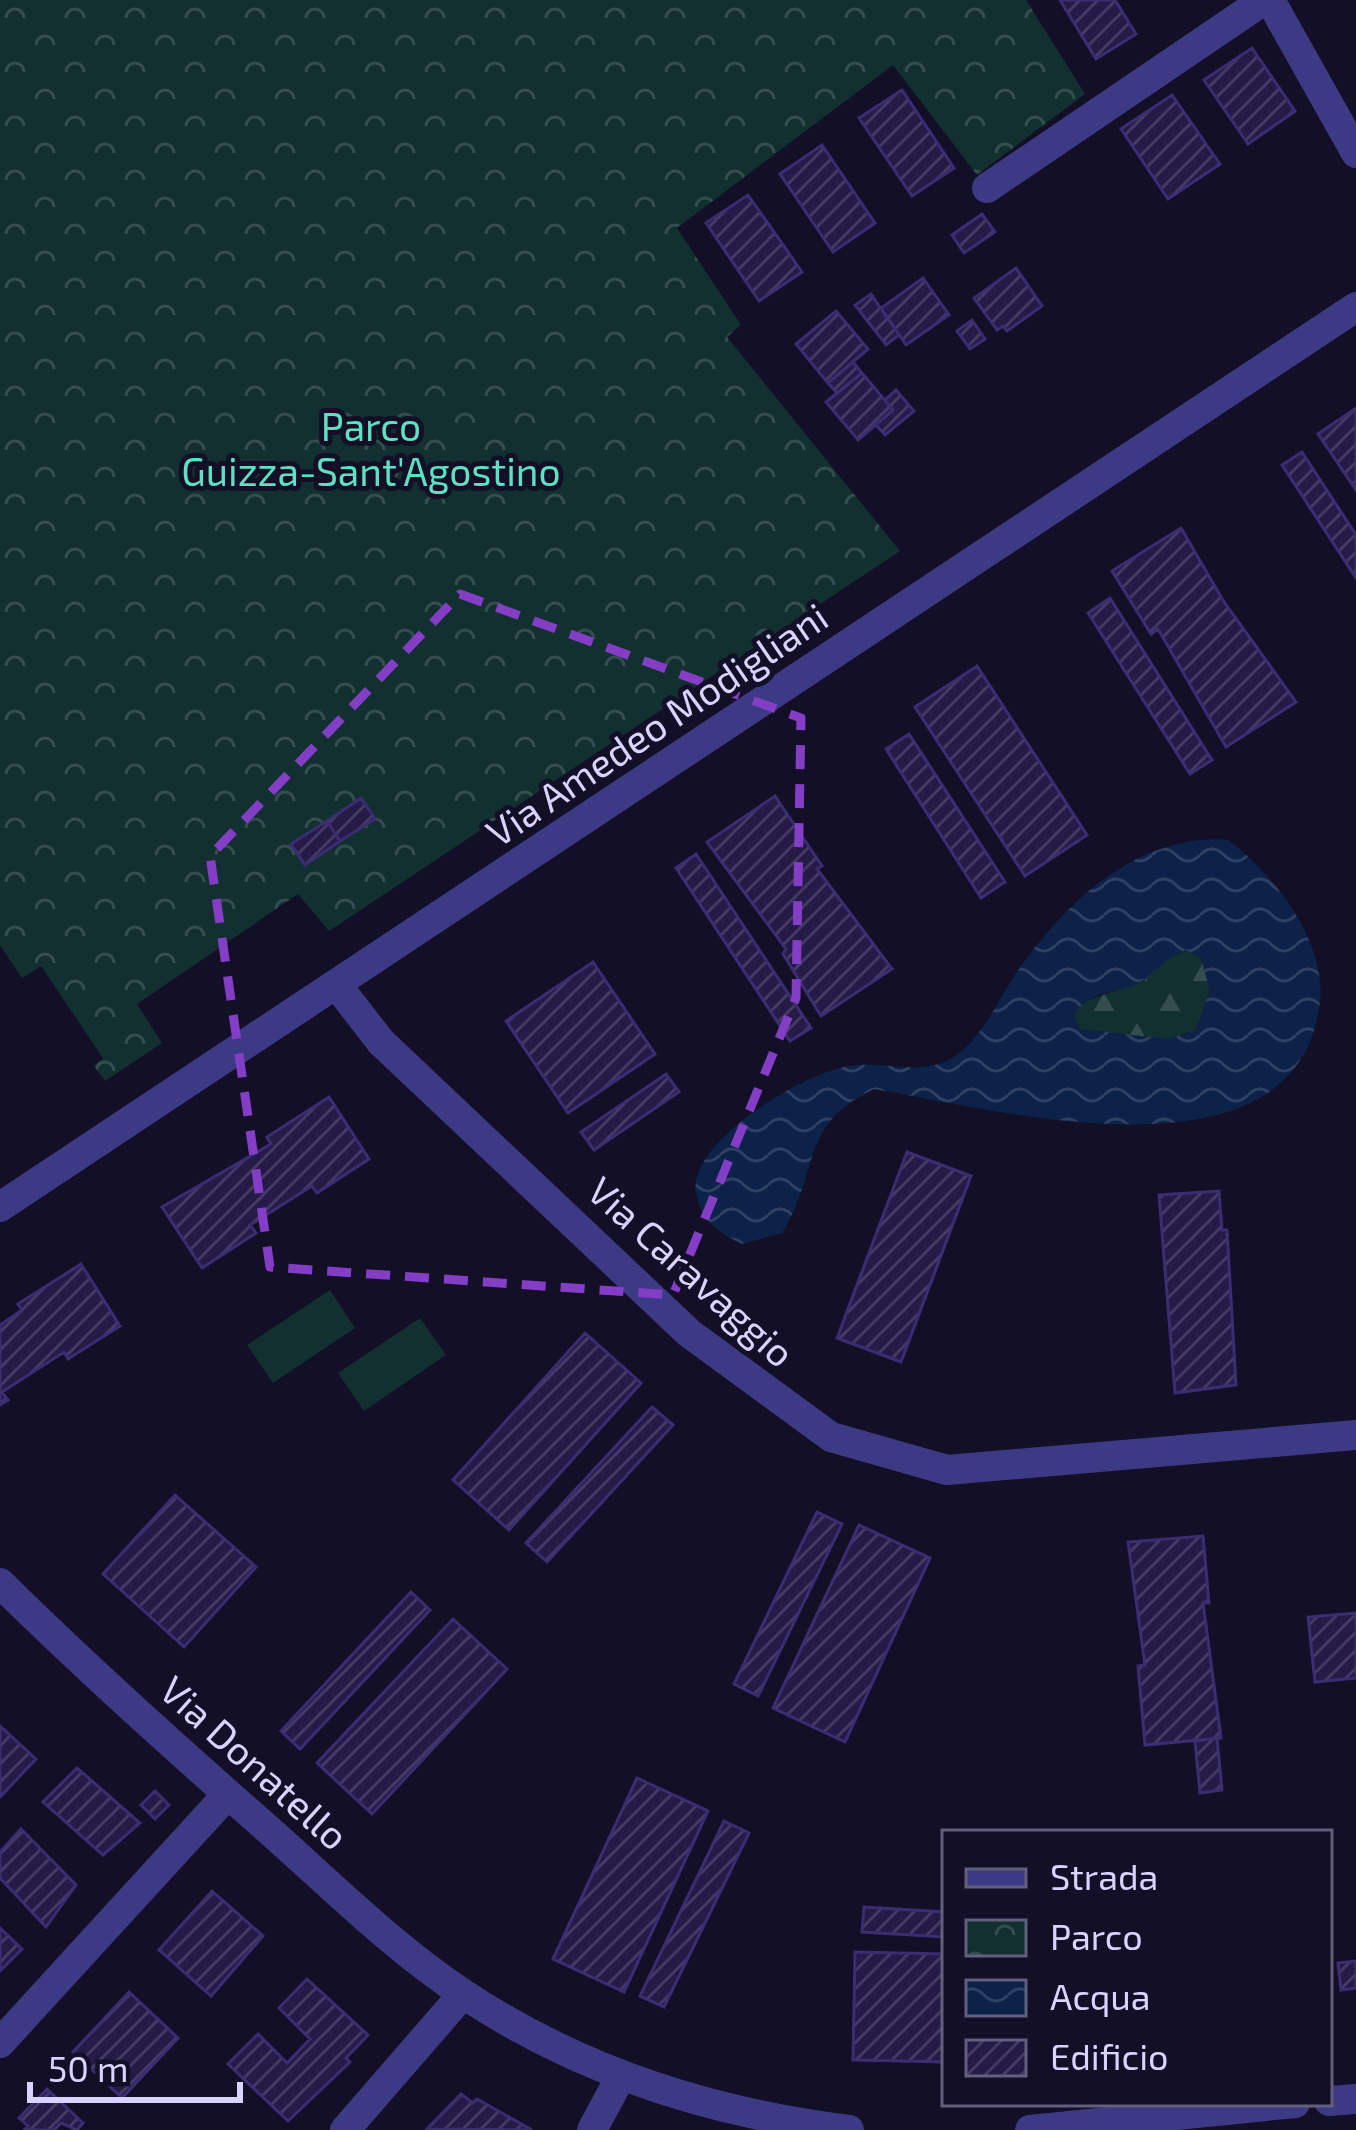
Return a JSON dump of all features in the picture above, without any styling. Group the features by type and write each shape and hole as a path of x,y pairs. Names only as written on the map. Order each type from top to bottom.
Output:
{"street":[{"path":"986,188 1267,0 1356,153"},
{"name":"Via Amedeo Modigliani","path":"0,1207 1356,307"},
{"name":"Via Caravaggio","path":"336,984 381,1042 689,1333 831,1437 947,1470 1356,1435"},
{"name":"Via Donatello","path":"0,1583 228,1794 463,1994 621,2076 738,2114 849,2130"},
{"path":"0,2043 228,1794"},
{"path":"345,2130 463,1994"},
{"path":"592,2130 621,2076"},
{"path":"1030,2130 1266,2106"}],"highlighted area":[{"path":"460,594 801,718 796,998 673,1295 270,1267 210,856"}],"green space":[{"name":"Parco Guizza-Sant'Agostino","path":"0,0 1026,0 1085,94 977,175 893,65 677,228 741,325 727,337 900,551 329,931 298,894 137,1004 162,1043 105,1081 94,1066 103,1058 41,966 22,978 0,945"},
{"path":"1187,950 1201,958 1210,990 1196,1030 1168,1039 1080,1030 1074,1015 1082,1002 1144,981 1159,962"},
{"path":"330,1290 355,1328 273,1383 247,1345"},
{"path":"420,1318 446,1355 364,1411 338,1373"}],"water":[{"path":"1228,840 1262,871 1305,932 1320,978 1320,1000 1300,1060 1259,1098 1202,1118 1135,1124 1063,1121 874,1089 850,1103 822,1134 782,1233 742,1244 706,1218 696,1193 698,1173 710,1152 753,1113 829,1071 864,1065 922,1067 950,1059 978,1033 1034,949 1080,899 1133,861 1194,841","holes":["1186,950 1201,958 1210,990 1196,1030 1168,1039 1080,1029 1074,1015 1089,1000 1136,984"]}],"building":[{"path":"1060,0 1115,0 1136,34 1096,59"},
{"path":"1252,48 1295,111 1248,144 1204,80"},
{"path":"902,90 954,168 912,196 859,118"},
{"path":"1172,95 1220,164 1168,199 1121,129"},
{"path":"822,145 875,223 833,252 780,174"},
{"path":"748,195 802,272 759,301 706,223"},
{"path":"982,214 995,232 964,253 952,235"},
{"path":"1016,268 1042,306 1007,331 1003,326 997,330 974,298"},
{"path":"923,278 949,315 906,345 881,308"},
{"path":"871,294 899,335 886,345 855,305"},
{"path":"836,311 868,349 828,383 796,344"},
{"path":"972,320 985,339 970,349 957,331"},
{"path":"853,362 862,373 837,393 828,383"},
{"path":"862,373 893,410 858,440 826,402"},
{"path":"896,390 914,411 885,435 876,425 893,410 885,400"},
{"path":"1356,408 1356,490 1318,434"},
{"path":"1302,452 1356,535 1356,578 1282,465"},
{"path":"1181,528 1224,602 1296,702 1226,747 1158,629 1151,634 1112,571"},
{"path":"1110,598 1212,760 1190,774 1088,613"},
{"path":"977,666 1087,835 1025,876 915,707"},
{"path":"909,734 1005,882 981,898 886,749"},
{"path":"775,796 822,866 817,869 892,969 821,1016 783,954 786,949 707,842"},
{"path":"361,798 375,819 340,841 327,821"},
{"path":"327,821 340,841 305,865 291,844"},
{"path":"696,854 811,1028 790,1041 676,868"},
{"path":"593,962 655,1054 568,1113 506,1021"},
{"path":"666,1074 679,1092 594,1150 581,1132"},
{"path":"329,1097 369,1159 317,1193 312,1186 250,1225 256,1233 202,1268 162,1207 271,1144 267,1137"},
{"path":"907,1152 971,1176 901,1362 837,1338"},
{"path":"1219,1191 1222,1230 1227,1230 1236,1385 1175,1393 1159,1195"},
{"path":"81,1264 120,1326 68,1359 64,1352 2,1392 8,1400 0,1405 0,1325 22,1310 18,1304"},
{"path":"585,1333 641,1383 509,1530 453,1480"},
{"path":"652,1407 673,1425 547,1562 526,1543"},
{"path":"175,1495 256,1567 184,1647 103,1574"},
{"path":"817,1512 842,1524 758,1696 734,1684"},
{"path":"859,1525 930,1558 845,1742 773,1708"},
{"path":"1203,1536 1209,1603 1203,1603 1221,1738 1145,1745 1138,1666 1145,1665 1128,1542"},
{"path":"411,1592 430,1610 300,1749 281,1731"},
{"path":"1356,1613 1356,1678 1315,1682 1308,1617"},
{"path":"453,1619 507,1669 372,1814 317,1763"},
{"path":"0,1726 36,1759 0,1797"},
{"path":"1217,1738 1222,1790 1200,1793 1195,1741"},
{"path":"77,1768 140,1823 103,1855 43,1802"},
{"path":"637,1778 708,1811 624,1992 553,1959"},
{"path":"155,1791 169,1805 155,1819 141,1805"},
{"path":"724,1821 749,1833 664,2007 640,1996"},
{"path":"21,1829 76,1885 46,1927 0,1878 0,1852"},
{"path":"212,1891 263,1936 211,1996 159,1950"},
{"path":"864,1907 942,1912 942,1937 862,1932"},
{"path":"0,1928 22,1949 0,1971"},
{"path":"855,1952 942,1954 942,2062 853,2060"},
{"path":"1356,1961 1356,1988 1341,1990 1338,1963"},
{"path":"307,1979 368,2035 346,2058 350,2062 288,2121 228,2064 258,2034 287,2063 310,2039 279,2008"},
{"path":"129,1992 178,2038 122,2098 73,2052"},
{"path":"47,2089 83,2123 77,2130 61,2123 54,2130 24,2130 28,2126 19,2118"},
{"path":"461,2094 473,2103 477,2099 532,2130 427,2129"}]}
